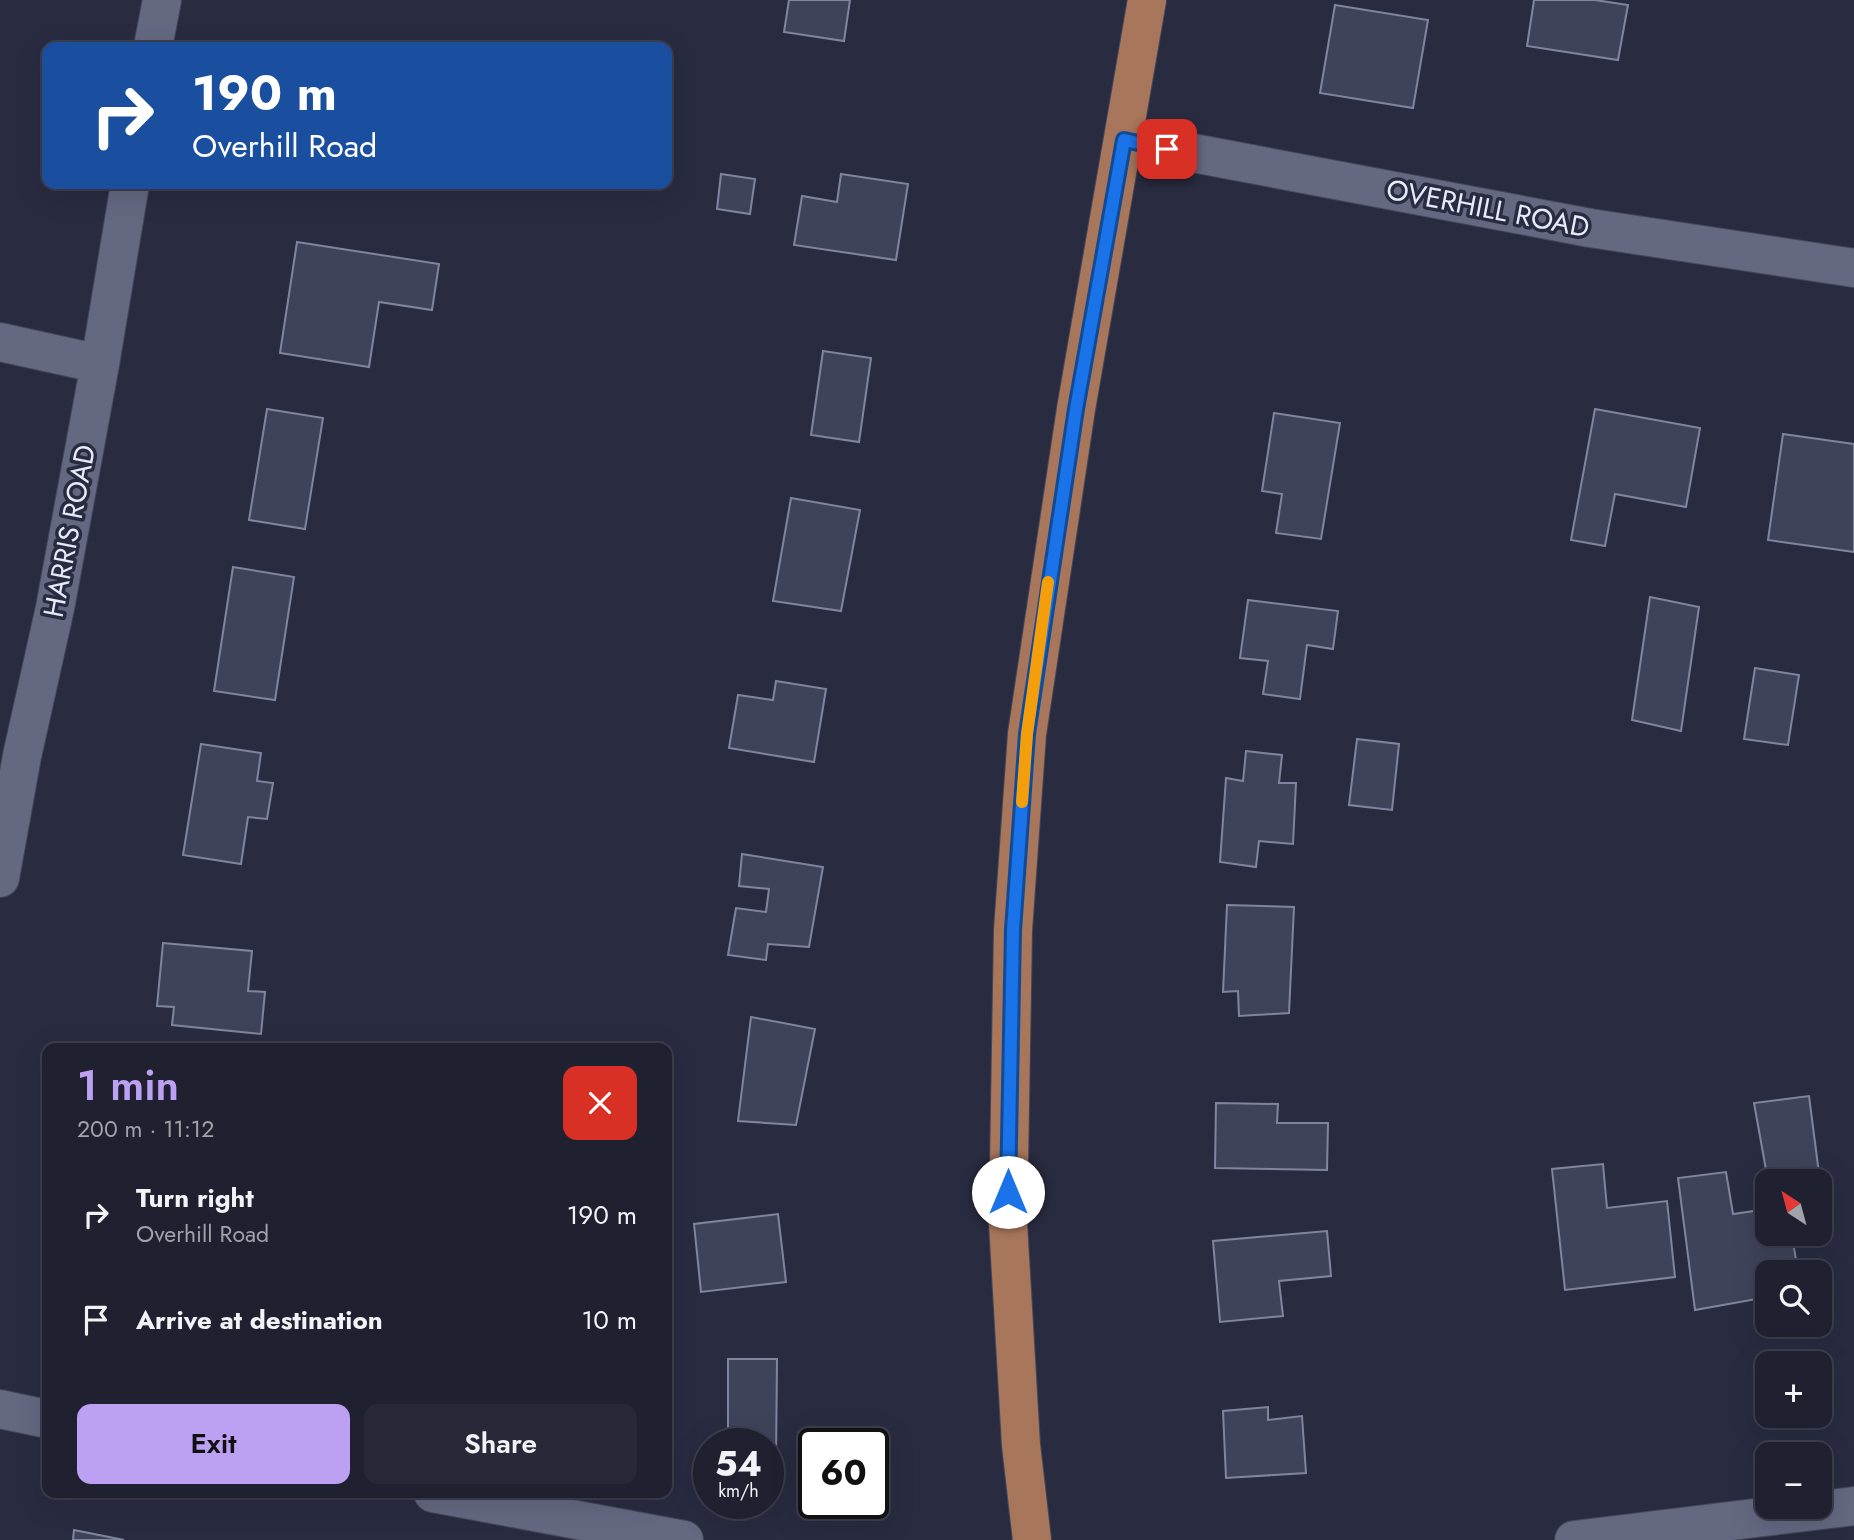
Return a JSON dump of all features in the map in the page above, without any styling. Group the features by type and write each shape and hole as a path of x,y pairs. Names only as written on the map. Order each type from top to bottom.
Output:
{"main road":[{"path":"1032,1540 1021,1445 1008,1223 1013,930 1027,734 1076,409 1147,0"}],"street":[{"path":"153,42 162,0"},
{"name":"OVERHILL ROAD","path":"1124,140 1590,228 1854,268"},
{"name":"HARRIS ROAD","path":"0,877 22,756 55,608 129,189"},
{"path":"0,342 100,364"},
{"path":"0,1409 42,1418"},
{"path":"460,1498 684,1540"},
{"path":"1574,1540 1854,1506"}],"building":[{"path":"789,0 850,0 844,41 784,32"},
{"path":"1534,0 1595,0 1628,5 1618,60 1527,46"},
{"path":"1335,5 1428,20 1413,108 1320,93"},
{"path":"721,174 755,179 750,214 717,209"},
{"path":"841,174 908,184 896,260 794,245 802,196 837,202"},
{"path":"297,242 439,264 432,310 379,302 369,367 280,353"},
{"path":"823,351 871,358 859,442 811,435"},
{"path":"267,409 323,418 305,529 249,520"},
{"path":"1595,409 1700,428 1686,507 1615,494 1605,546 1571,540"},
{"path":"1274,413 1340,423 1321,539 1276,533 1282,494 1262,491"},
{"path":"1783,434 1854,444 1854,552 1768,540"},
{"path":"791,498 860,510 841,611 773,601"},
{"path":"233,567 294,577 275,700 214,691"},
{"path":"1650,597 1699,607 1681,731 1632,720"},
{"path":"1248,600 1338,611 1333,649 1307,645 1300,699 1263,694 1268,661 1240,658"},
{"path":"1755,668 1799,675 1788,745 1744,739"},
{"path":"776,681 826,689 814,762 729,748 738,695 773,700"},
{"path":"1357,739 1399,744 1392,810 1349,805"},
{"path":"201,744 261,753 257,781 273,783 267,819 248,817 241,864 183,855"},
{"path":"1246,751 1282,755 1279,783 1296,783 1293,844 1259,841 1256,867 1220,862 1226,778 1243,781"},
{"path":"742,854 823,867 809,947 768,944 766,960 728,955 736,908 766,912 769,889 739,886"},
{"path":"1227,905 1294,907 1289,1013 1239,1016 1238,991 1223,992"},
{"path":"163,943 252,951 248,991 265,992 261,1034 172,1025 174,1007 157,1006"},
{"path":"751,1017 815,1029 796,1125 738,1121"},
{"path":"1809,1096 1818,1169 1766,1169 1754,1103"},
{"path":"1216,1103 1278,1104 1277,1123 1328,1123 1327,1170 1215,1168"},
{"path":"1603,1164 1607,1208 1667,1201 1675,1277 1565,1290 1552,1169"},
{"path":"1726,1172 1733,1214 1755,1211 1755,1246 1794,1246 1796,1260 1755,1260 1755,1299 1695,1310 1678,1178"},
{"path":"778,1214 786,1282 701,1292 694,1224"},
{"path":"1327,1231 1331,1276 1279,1281 1283,1316 1220,1322 1213,1241"},
{"path":"728,1359 777,1359 776,1428 728,1428"},
{"path":"1268,1407 1268,1420 1302,1416 1306,1473 1226,1478 1223,1411"},
{"path":"74,1530 124,1540 73,1540"}],"slow traffic":[{"path":"1022,802 1027,734 1048,582"}],"route":[{"path":"1008,1192 1013,930 1027,734 1049,581 1076,409 1124,140 1167,149"}]}
